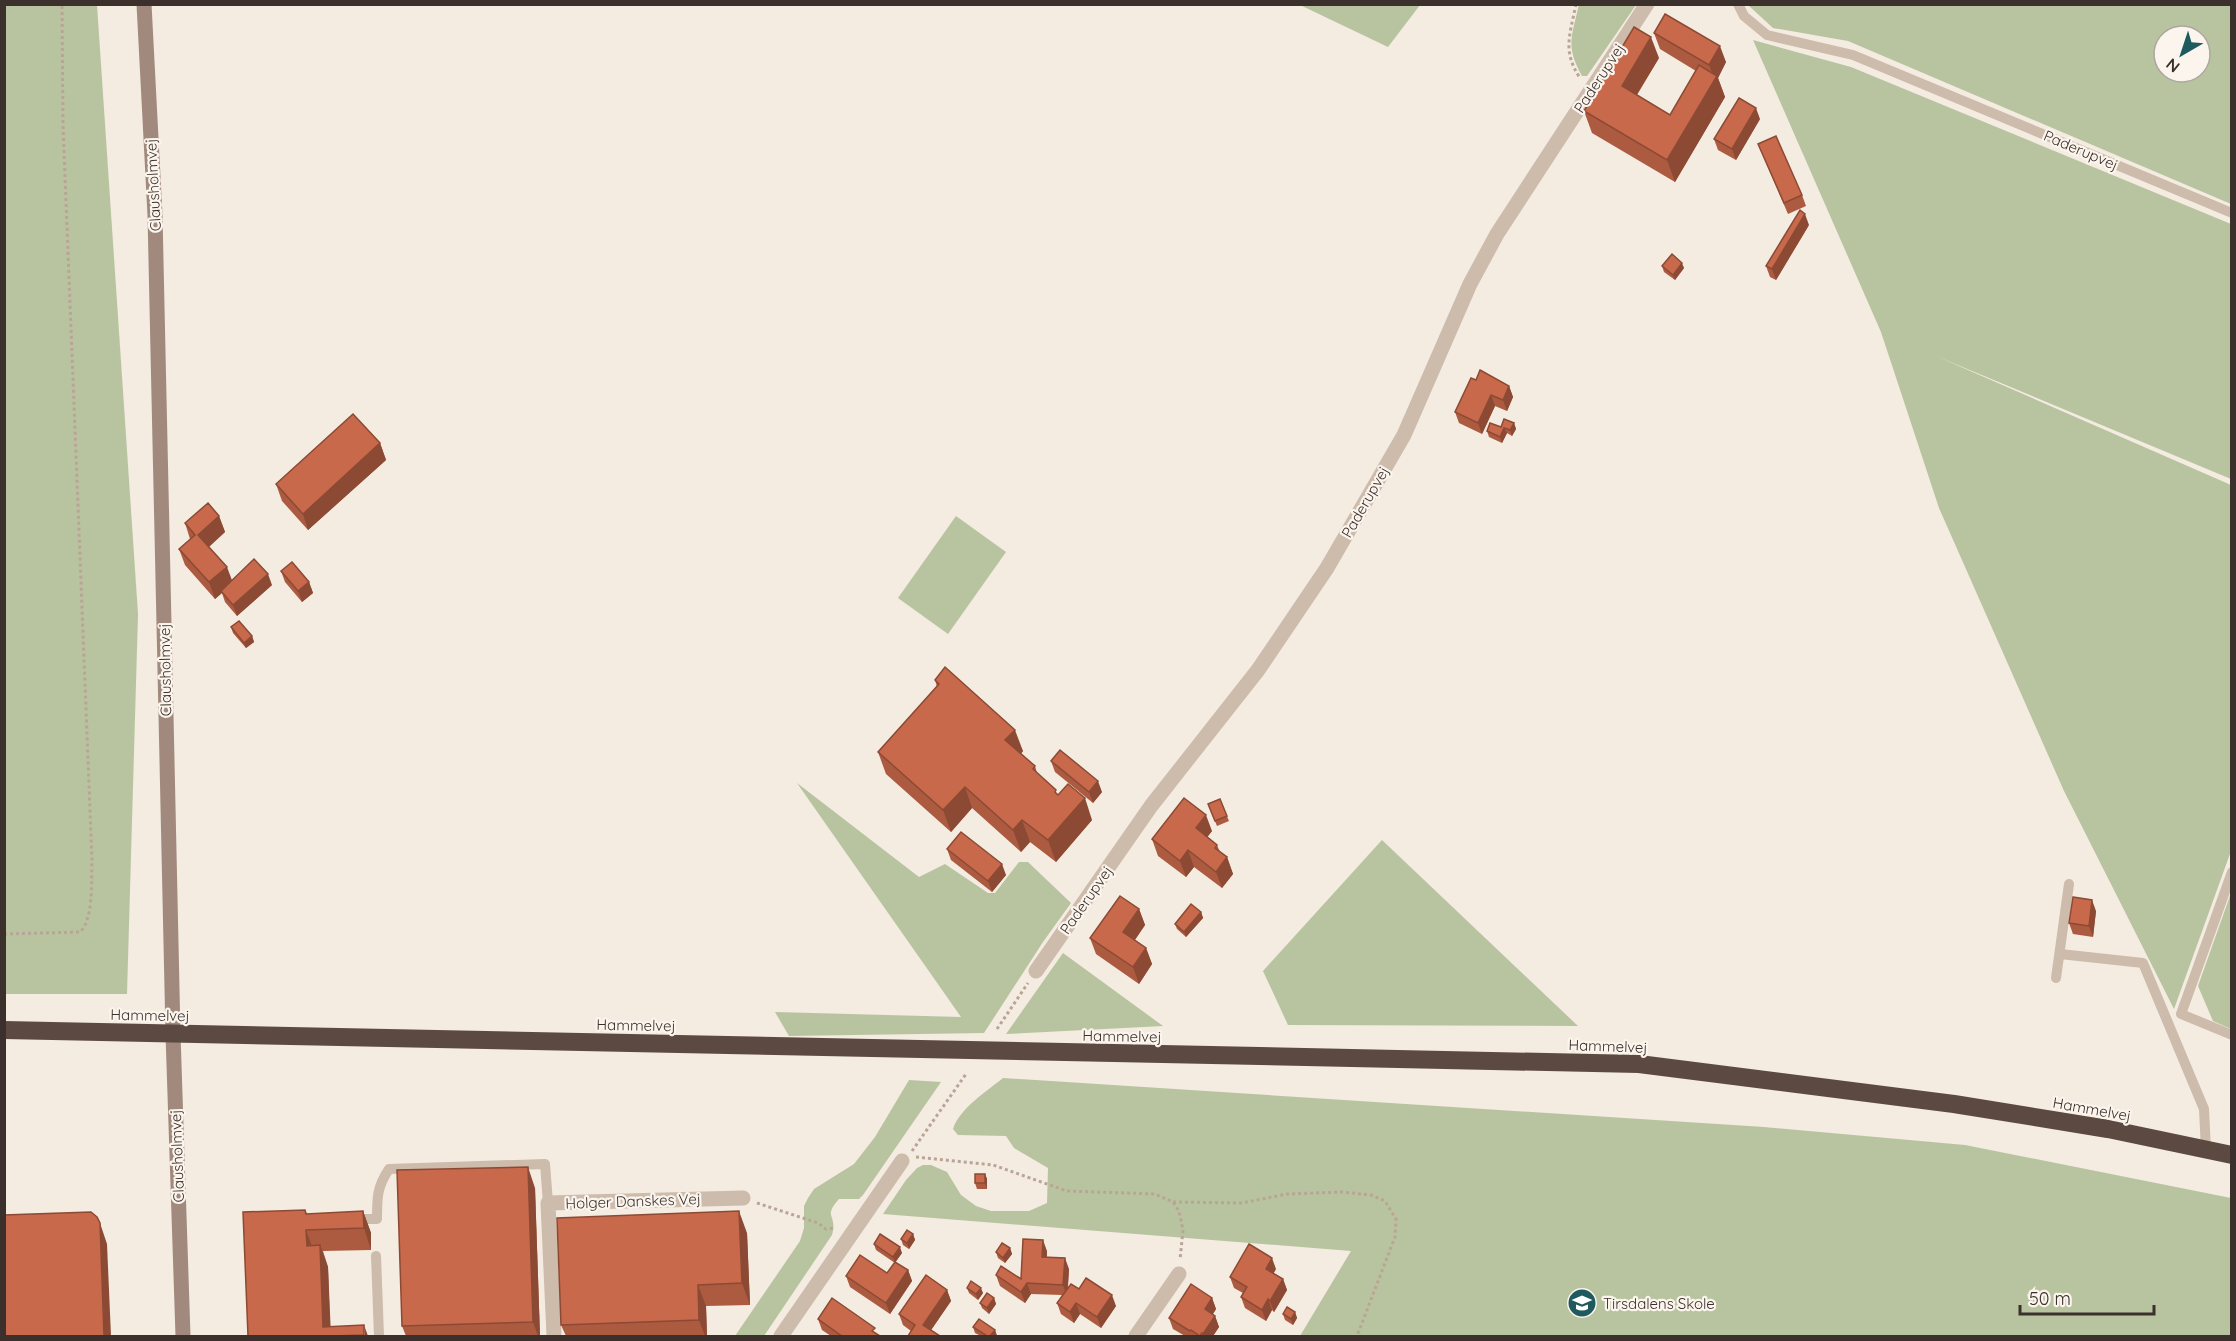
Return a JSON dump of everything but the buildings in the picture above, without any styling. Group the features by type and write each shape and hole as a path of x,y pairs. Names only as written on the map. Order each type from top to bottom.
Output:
{"highway":[{"name":"Hammelvej","path":"4,1030 1639,1064 1954,1104 2108,1130 2232,1155"}],"street":[{"name":"Clausholmvej","path":"144,4 155,215 173,1034 183,1336"},
{"name":"Paderupvej","path":"1036,971 1151,806 1258,670 1327,568 1404,435 1470,284 1497,234 1647,4"},
{"path":"781,1336 905,1159"},
{"name":"Holger Danskes Vej","path":"554,1336 548,1203 743,1198"},
{"path":"1136,1336 1179,1274"}],"lane":[{"name":"Paderupvej","path":"1738,4 1744,16 1767,35 1852,55 2232,213"},
{"path":"2181,1014 2232,872"},
{"path":"2056,978 2069,884"},
{"path":"2060,954 2143,963 2204,1109 2206,1150"},
{"path":"2167,1020 2181,1014 2232,1035"},
{"path":"342,1220 377,1219 380,1182 389,1169 545,1164 548,1203"},
{"path":"376,1256 380,1336"}],"path":[{"path":"4,934 80,932 85,927 88,918 92,861 63,125 62,4"},
{"path":"1576,4 1567,47 1574,69 1589,93"},
{"path":"997,1029 1036,971"},
{"path":"905,1159 966,1074"},
{"path":"905,1159 993,1165 1067,1191 1155,1194 1173,1202 1242,1203 1287,1194 1342,1192 1371,1195 1385,1202 1396,1219 1395,1237 1357,1336"},
{"path":"743,1198 818,1223 826,1229 855,1229"},
{"path":"1173,1202 1179,1211 1183,1230 1179,1274"}],"green space":[{"path":"5,4 97,5 138,614 127,994 5,994"},
{"path":"1420,4 1388,47 1300,5"},
{"path":"1579,4 1636,5 1587,76 1582,76 1572,48 1572,33"},
{"path":"1748,5 2231,5 2231,204 1848,41 1773,28"},
{"path":"1753,40 1851,67 2231,224 2231,479 1936,356 2231,485 2231,851 2174,1009 2064,791 1939,508 1881,332"},
{"path":"956,516 1006,552 948,634 898,598"},
{"path":"797,783 919,877 945,864 988,893 995,893 1019,862 1028,862 1071,903 984,1033 789,1036 775,1012 961,1017"},
{"path":"1382,840 1578,1026 1288,1025 1263,971"},
{"path":"2231,893 2231,1029 2213,1021 2198,986"},
{"path":"1063,953 1163,1026 1006,1034"},
{"path":"1003,1078 1764,1127 1965,1145 2231,1198 2231,1336 1300,1336 1351,1251 883,1214 906,1180 923,1165 931,1165 947,1172 961,1195 976,1206 991,1211 1029,1211 1047,1203 1048,1168 1014,1148 1006,1136 958,1135 953,1129 967,1107"},
{"path":"909,1080 941,1082 863,1195 859,1199 839,1199 834,1205 831,1213 832,1235 764,1336 735,1336 800,1241 804,1228 804,1206 814,1189 854,1164 875,1137"}],"place":[{"name":"Tirsdalens Skole","path":"1582,1303"}]}
